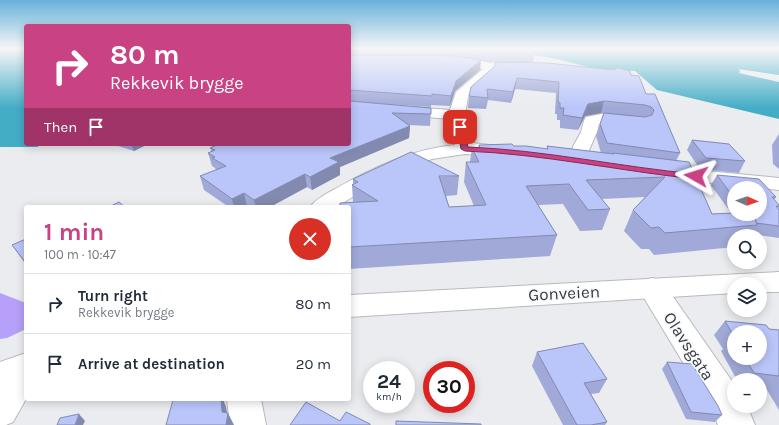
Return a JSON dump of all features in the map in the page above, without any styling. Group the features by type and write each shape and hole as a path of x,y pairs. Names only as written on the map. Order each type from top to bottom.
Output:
{"street":[{"path":"465,149 457,116 461,95 487,73 489,69"},
{"path":"351,106 457,116"},
{"path":"581,160 580,150 589,132 592,120 601,119 640,123"},
{"path":"324,205 343,192 376,176 412,161 440,153 465,149 522,153"},
{"path":"652,171 779,184"},
{"name":"Gonveien","path":"351,306 779,282"},
{"name":"Olavsgata","path":"652,288 725,400 737,425"},
{"path":"0,377 24,370"},
{"path":"0,410 24,372"},
{"path":"244,401 248,425"}],"shaded area":[{"path":"0,293 24,302 24,330 7,338 0,339"}],"water":[{"path":"0,69 24,69 24,146 39,146 0,147"},
{"path":"604,69 779,69 779,75 739,69 739,73 779,82 779,119 657,90 635,71"}],"building":[{"path":"351,69 470,69 456,81 451,96 432,94 432,96 351,90"},
{"path":"492,69 621,69 630,71 631,75 639,76 646,94 655,94 680,153 607,143 600,124 604,113 645,117 652,115 654,110 645,105 604,101 588,104 582,118 563,115 564,108 560,108 560,103 558,102 559,82 517,78 513,92 487,89 488,98 469,96 471,87"},
{"path":"351,101 431,108 431,114 392,113 410,126 330,158 339,162 310,177 305,174 254,200 244,193 232,199 200,176 226,166 212,158 215,157 208,153 215,150 210,148 214,146 351,146"},
{"path":"692,140 729,144 745,161 706,158"},
{"path":"512,144 514,146 548,149 547,146 689,162 712,214 727,213 727,221 756,221 757,225 665,233 659,227 651,228 633,210 665,177 586,180 610,209 588,210 569,184 526,186 557,235 351,247 351,205 340,205 340,203 378,201 352,185 358,182 353,179 411,152 459,176 439,176 449,207 486,205 466,162 479,162 472,148 480,148 479,145"},
{"path":"717,175 759,179 761,181 727,181 727,189"},
{"path":"767,187 776,197 772,197 779,205 776,206 779,210 779,226 756,223 756,221 767,221"},
{"path":"119,202 123,205 113,205"},
{"path":"24,240 24,260 12,245"},
{"path":"725,321 766,325 727,325"},
{"path":"767,326 769,329 779,330 779,376 767,375 767,373 754,373 749,365 767,365"},
{"path":"583,343 607,379 584,383 607,422 591,425 577,425 537,352"},
{"path":"667,362 692,364 722,415 691,412"},
{"path":"173,401 221,401 222,412 228,413 226,425 166,425"},
{"path":"306,402 340,421 346,412 370,425 290,425"},
{"path":"79,414 75,425 57,425 60,418"},
{"path":"396,421 481,424 481,425 396,425"}],"route":[{"path":"460,127 465,149 493,150 581,160 667,174 696,176"}]}
